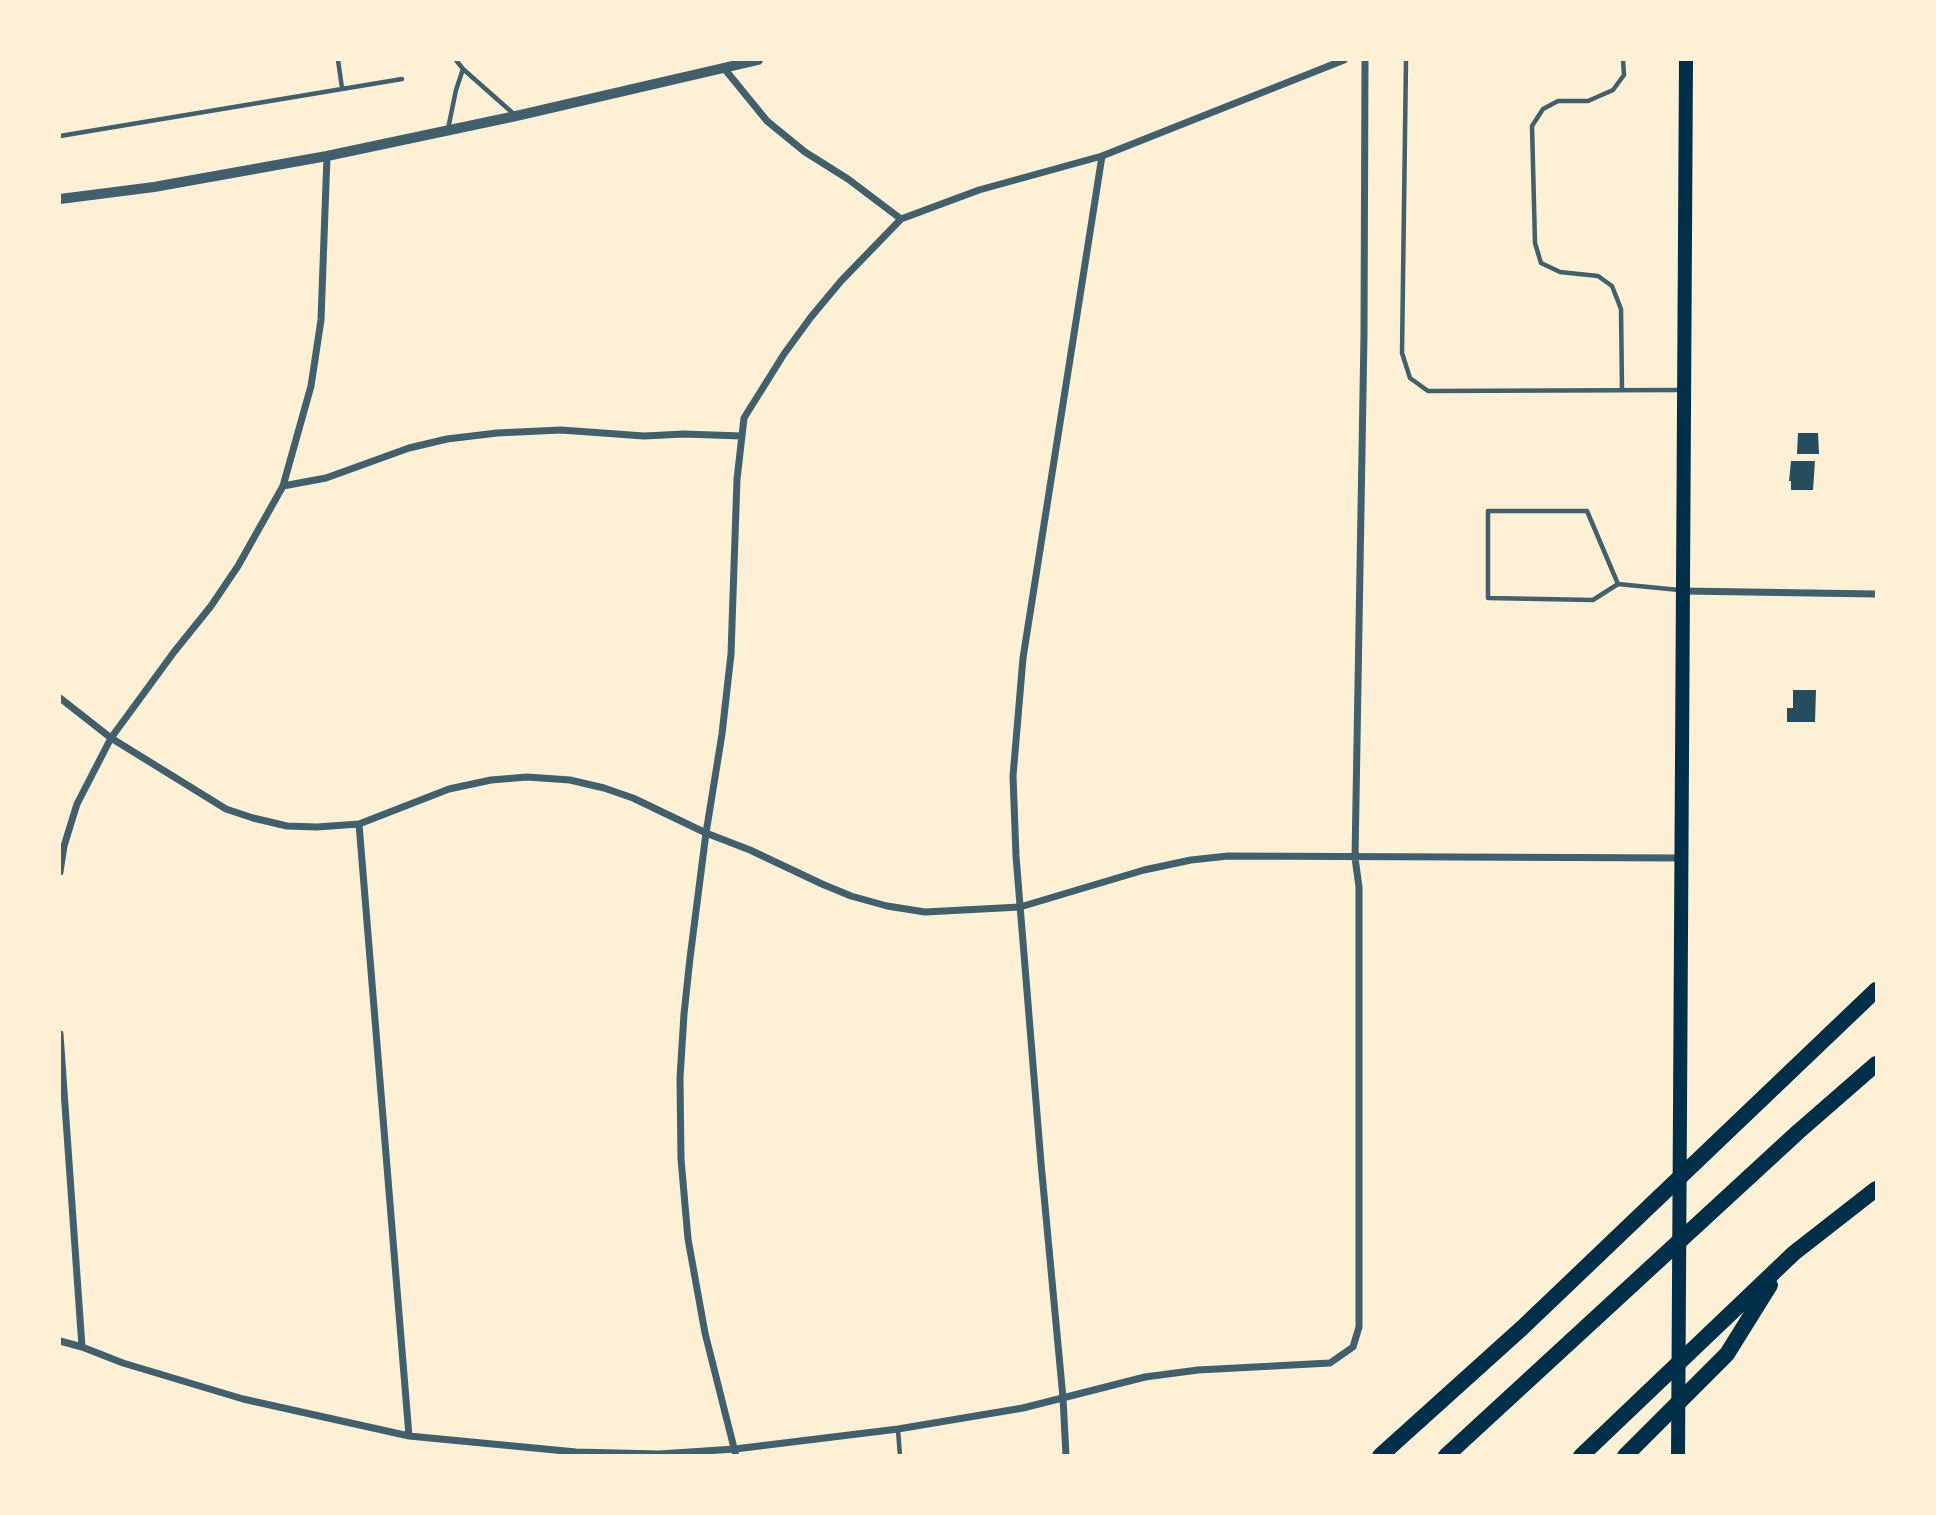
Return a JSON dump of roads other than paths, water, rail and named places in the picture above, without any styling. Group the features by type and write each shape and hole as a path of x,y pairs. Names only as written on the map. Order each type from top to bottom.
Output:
{"highway":[{"path":"1380,1455 1522,1328 1877,990"},
{"path":"1446,1455 1798,1132 1877,1063"},
{"path":"1581,1455 1794,1253 1877,1189"},
{"path":"1625,1455 1727,1354 1782,1266"}],"main road":[{"path":"1678,1455 1686,60"}],"street":[{"path":"60,199 166,186 327,156 758,60"},
{"path":"736,1452 705,1333 688,1239 681,1159 680,1078 684,1014 731,654 737,479 744,418 811,317 841,281 901,219 979,190 1102,156 1344,60"},
{"path":"60,1341 243,1399 409,1436 550,1453 659,1454 736,1452 898,1429 1023,1408 1131,1379 1158,1375 1233,1367 1330,1363 1353,1347 1359,1327 1359,887 1355,858 1364,376 1366,60"},
{"path":"723,67 767,121 805,152 848,178 901,219"},
{"path":"60,872 64,846 77,804 111,738 211,606 238,566 284,486 311,386 321,320 327,156"},
{"path":"1066,1455 1016,856 1013,776 1023,658 1102,156"},
{"path":"284,486 326,478 409,448 447,439 497,433 561,430 644,436 742,436"},
{"path":"1683,591 1877,594"},
{"path":"60,698 111,738 226,809 253,818 287,826 359,824 449,789 491,780 527,777 570,780 633,798 851,896 887,906 925,912 1020,907 1144,870 1191,860 1228,856 1682,858"},
{"path":"359,824 409,1436"},
{"path":"60,1034 82,1346"}],"lane":[{"path":"338,60 342,88"},
{"path":"456,60 516,116"},
{"path":"1406,60 1402,353 1410,378 1428,391 1685,390"},
{"path":"1622,390 1621,309 1612,286 1598,276 1560,272 1541,262 1535,243 1532,126 1543,108 1558,102 1588,101 1613,90 1624,75 1623,60"},
{"path":"448,130 463,69"},
{"path":"60,136 402,79"},
{"path":"1618,584 1587,511 1488,511 1488,598 1593,600 1618,584 1683,591"},
{"path":"898,1429 900,1455"}]}
